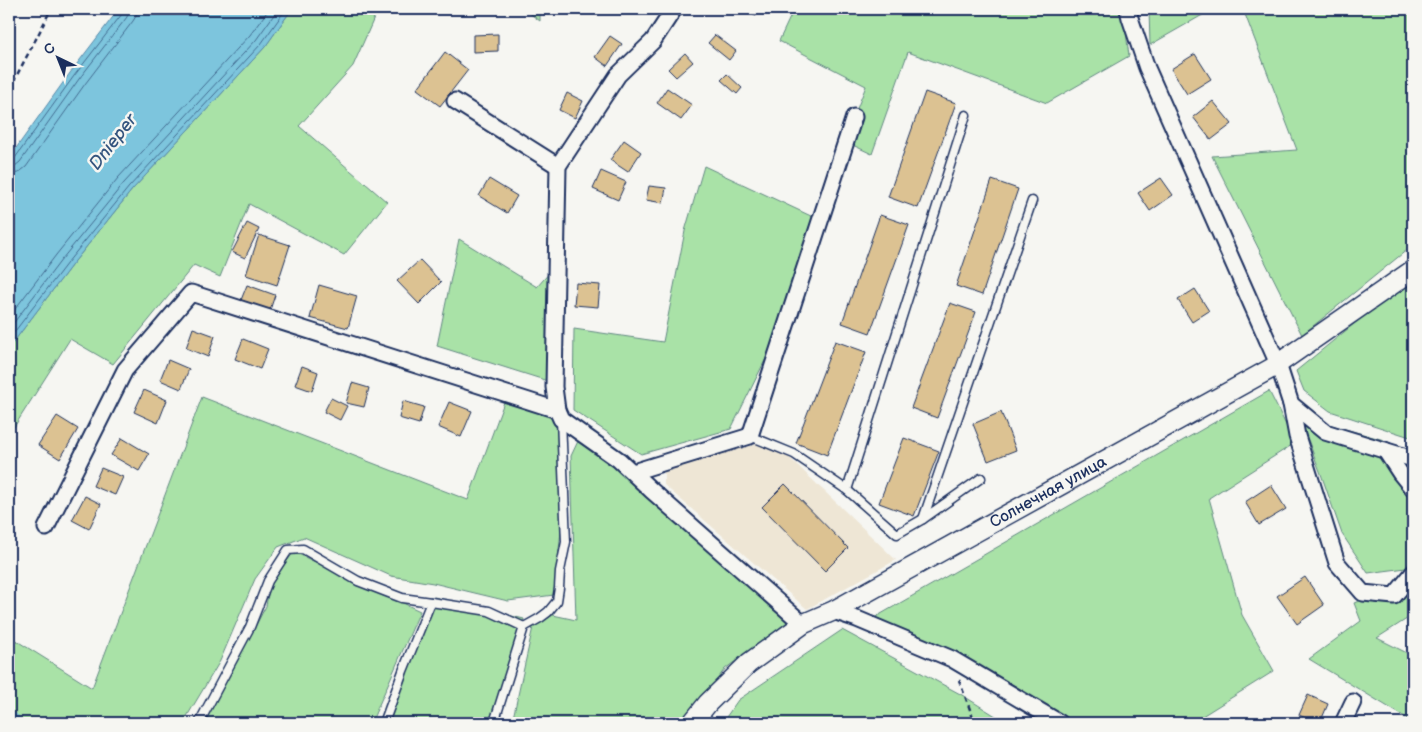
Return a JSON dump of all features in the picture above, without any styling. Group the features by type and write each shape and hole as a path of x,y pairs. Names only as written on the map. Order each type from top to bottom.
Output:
{"street":[{"path":"559,415 554,387 558,166 618,75 653,41 674,9"},
{"path":"1128,9 1147,68 1278,364 1291,404 1297,436 1336,563 1363,593 1394,596 1413,573"},
{"path":"455,100 558,166"},
{"path":"633,472 750,436 854,117"},
{"name":"Солнечная улица","path":"692,723 708,703 749,663 803,624 833,611 1278,364 1413,270"},
{"path":"46,528 125,370 191,293 559,415 620,460 651,490 803,624"},
{"path":"1291,404 1325,432 1413,459"},
{"path":"1385,450 1413,489"},
{"path":"833,611 952,659 1060,723"},
{"path":"1344,723 1353,702"}],"lane":[{"path":"847,490 966,115"},
{"path":"923,519 1032,201"},
{"path":"494,723 524,627 548,612 557,602 560,571 566,542 559,415"},
{"path":"750,436 794,454 847,490 897,534 923,519 981,478"},
{"path":"199,723 250,627 268,581 288,550 303,549 358,581 402,598 488,611 524,627"},
{"path":"384,723 431,602"}],"path":[{"path":"9,90 51,9"},
{"path":"952,659 975,723"}],"shaded area":[{"path":"771,440 896,560 807,609 664,485 664,470"}],"green space":[{"path":"292,9 378,9 353,66 299,126 387,202 344,255 249,204 220,277 194,265 113,364 70,339 9,435 9,348 132,190 265,47"},
{"path":"524,9 540,9 540,21"},
{"path":"794,9 1123,9 1129,56 1047,103 908,52 872,154 844,141 866,86 779,41"},
{"path":"1149,9 1213,9 1150,45"},
{"path":"1243,9 1413,9 1413,245 1302,335 1212,156 1297,150"},
{"path":"704,166 813,217 784,322 731,429 641,454 573,410 574,329 663,342 685,231"},
{"path":"459,239 537,287 551,271 554,383 437,346"},
{"path":"1413,276 1413,438 1330,411 1304,391 1296,371"},
{"path":"1269,391 1295,443 1209,498 1242,615 1274,671 1191,723 1056,723 874,618"},
{"path":"507,394 556,410 561,531 554,595 508,601 433,583 391,576 304,537 278,547 255,579 220,661 183,723 9,723 9,636 92,688 202,397 468,500"},
{"path":"1291,395 1317,421 1384,440 1413,475 1413,554 1406,568 1368,573 1342,534"},
{"path":"579,439 631,475 790,620 725,669 684,723 510,723 513,718 533,627 553,615 576,620 571,456"},
{"path":"294,552 420,611 371,723 204,723 266,606 270,583"},
{"path":"1413,577 1413,615 1377,638 1413,656 1413,722 1309,659 1361,621 1354,603 1411,580"},
{"path":"434,597 524,619 500,713 495,723 386,723"},
{"path":"842,630 962,695 1007,723 722,723 738,700"}],"water":[{"name":"Dnieper","path":"119,9 292,9 265,47 132,190 9,348 9,158"}],"building":[{"path":"740,9 759,9 756,16"},
{"path":"498,34 498,51 473,52 473,35"},
{"path":"715,35 736,51 729,60 708,43"},
{"path":"610,36 622,44 607,66 595,57"},
{"path":"445,52 468,70 440,106 417,89"},
{"path":"685,53 693,62 676,77 668,69"},
{"path":"1195,54 1211,79 1187,94 1171,69"},
{"path":"727,74 742,88 737,94 721,80"},
{"path":"667,88 692,105 681,120 657,103"},
{"path":"925,92 956,103 918,208 888,197"},
{"path":"567,93 583,101 575,118 559,110"},
{"path":"1213,101 1232,124 1211,140 1193,117"},
{"path":"624,140 641,152 628,172 610,160"},
{"path":"601,171 626,182 618,200 593,189"},
{"path":"1161,178 1173,195 1150,211 1138,193"},
{"path":"489,179 517,196 507,213 479,196"},
{"path":"992,180 1018,189 982,295 956,286"},
{"path":"649,186 666,188 663,203 646,200"},
{"path":"880,215 909,225 870,333 842,323"},
{"path":"247,223 259,229 245,258 232,252"},
{"path":"259,235 290,245 277,285 246,275"},
{"path":"420,260 441,282 419,304 397,281"},
{"path":"576,283 600,285 598,307 574,305"},
{"path":"247,285 275,295 270,310 241,300"},
{"path":"319,285 357,296 348,328 310,318"},
{"path":"1195,289 1209,311 1192,322 1178,300"},
{"path":"950,303 976,312 937,418 911,408"},
{"path":"193,328 215,336 208,357 186,348"},
{"path":"243,339 268,349 260,369 235,359"},
{"path":"835,341 866,352 827,455 796,443"},
{"path":"168,360 189,369 181,389 160,380"},
{"path":"302,366 318,372 312,391 295,385"},
{"path":"352,383 369,388 364,407 346,403"},
{"path":"144,390 167,400 158,423 134,412"},
{"path":"331,398 347,406 340,420 324,412"},
{"path":"403,401 424,407 419,424 399,418"},
{"path":"449,402 472,411 461,437 438,427"},
{"path":"1001,412 1016,450 988,461 973,424"},
{"path":"57,416 78,429 60,459 38,445"},
{"path":"122,438 149,454 139,471 111,455"},
{"path":"904,438 939,451 914,516 879,503"},
{"path":"101,468 123,477 115,495 93,486"},
{"path":"785,484 848,548 825,571 762,507"},
{"path":"1271,485 1286,509 1259,525 1245,502"},
{"path":"85,496 101,504 89,529 72,520"},
{"path":"1305,577 1324,605 1297,624 1277,596"},
{"path":"1308,695 1328,704 1320,723 1299,715"}]}
